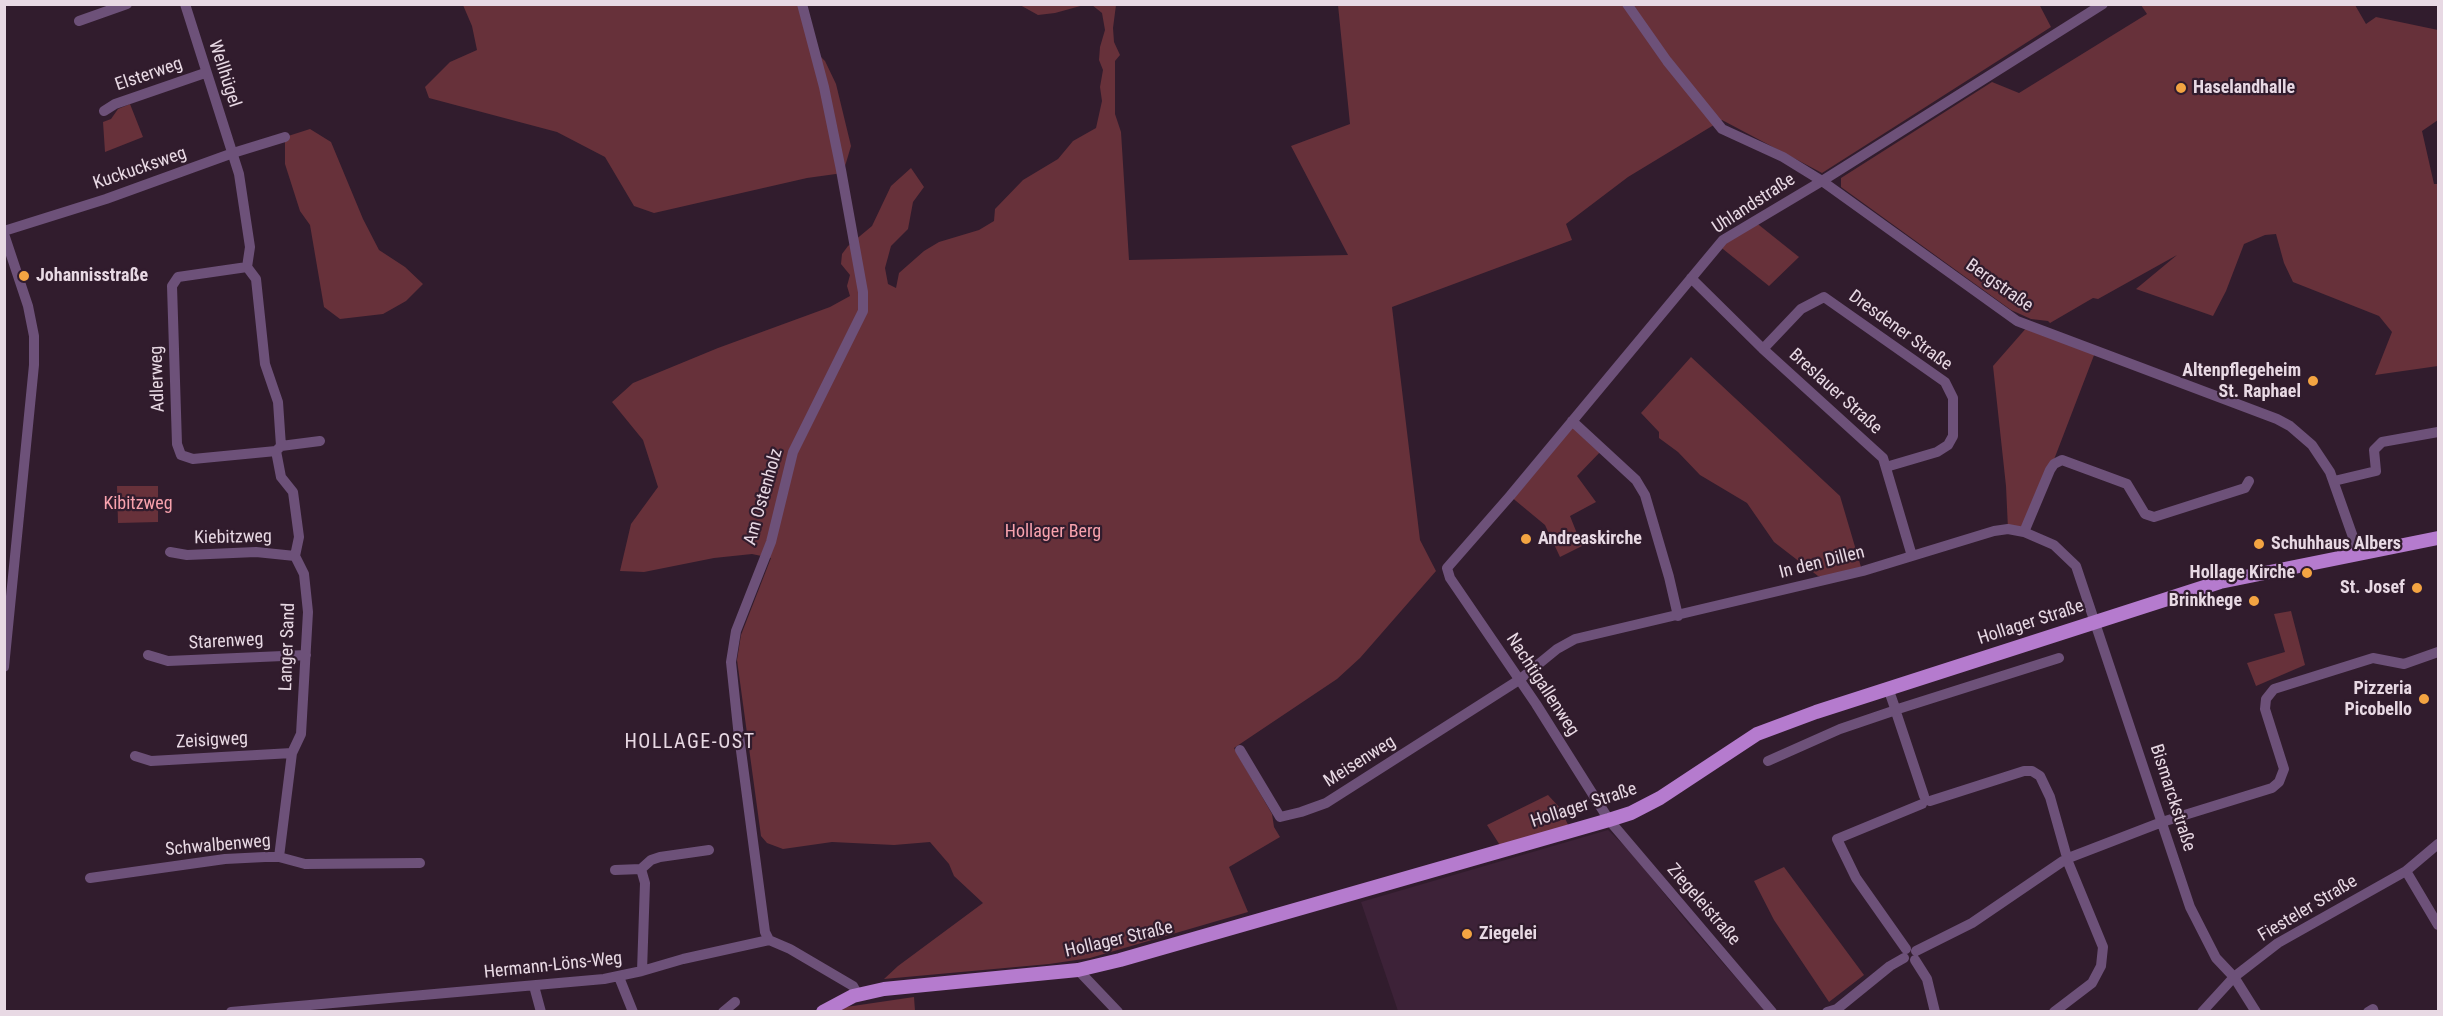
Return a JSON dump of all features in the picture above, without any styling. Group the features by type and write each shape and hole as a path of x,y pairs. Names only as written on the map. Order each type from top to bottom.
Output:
{"main road":[{"name":"Hollager Straße","path":"823,1011 858,995 884,989 1078,970 1180,944 1609,820 1631,813 1660,798 1757,734 1784,723 2220,582 2439,538"}],"street":[{"path":"79,21 127,4"},
{"name":"Wellhügel","path":"185,4 233,153"},
{"name":"Am Ostenholz","path":"770,940 765,932 757,877 731,662 736,631 771,542 793,452 863,311 863,292 841,170 824,87 802,4"},
{"name":"Bergstraße","path":"1627,4 1668,62 1722,129 1783,157 1822,181 2017,321 2277,419 2290,426 2312,445 2334,481 2359,554"},
{"name":"Uhlandstraße","path":"1447,568 1723,240 1822,181 2103,4"},
{"name":"Elsterweg","path":"104,111 115,104 206,73"},
{"name":"Kuckucksweg","path":"4,232 285,137"},
{"name":"Langer Sand","path":"233,153 239,174 250,247 247,267 256,279 265,364 278,402 281,477 293,492 299,537 295,555 304,574 308,612 301,734 292,753 279,857"},
{"path":"4,232 28,306 34,336 32,387 4,667"},
{"name":"Adlerweg","path":"247,267 178,277 172,286 177,444 181,455 193,459 279,449"},
{"name":"Breslauer Straße","path":"1691,278 1763,349 1883,458 1912,556"},
{"name":"Dresdener Straße","path":"1763,349 1801,309 1824,297 1945,382 1953,398 1953,436 1948,445 1937,452 1886,467"},
{"path":"1572,421 1636,480 1641,488 1669,577 1678,616"},
{"path":"2334,481 2376,471 2373,450 2382,442 2439,432"},
{"path":"279,449 320,441"},
{"path":"2024,532 2050,470 2054,464 2062,460 2127,484 2145,514 2154,517 2244,488 2249,481"},
{"name":"In den Dillen","path":"1519,680 1557,649 1575,639 1863,571 1994,531 2008,529 2024,532 2054,545 2076,566 2096,621"},
{"name":"Kiebitzweg","path":"170,552 187,555 256,552 295,555"},
{"name":"Nachtigallenweg","path":"1447,568 1450,578 1609,820"},
{"name":"Bismarckstraße","path":"2096,621 2190,907 2216,958 2234,977 2256,1011"},
{"path":"1827,1011 1837,1009 1890,966 1972,923 2067,858 2162,822 2272,788 2279,782 2284,769 2265,709 2266,699 2274,689 2373,658 2404,664 2439,652"},
{"name":"Starenweg","path":"148,655 168,661 306,655"},
{"path":"1768,761 1840,729 2059,658"},
{"name":"Meisenweg","path":"1240,750 1280,817 1289,816 1326,803 1519,680"},
{"path":"1888,688 1926,801"},
{"name":"Zeisigweg","path":"135,756 151,761 292,753"},
{"path":"1935,1011 1927,979 1856,878 1837,839 1926,801 2024,771 2032,771 2040,776 2050,797 2067,858 2103,947 2101,966 2092,983 2054,1011"},
{"name":"Ziegeleistraße","path":"1609,820 1772,1011"},
{"name":"Fiesteler Straße","path":"2202,1011 2234,977 2278,943 2406,871 2439,844"},
{"path":"615,870 640,869 651,860 660,857 709,850"},
{"name":"Schwalbenweg","path":"90,878 225,859 279,857 305,864 420,863"},
{"path":"640,869 645,883 642,971"},
{"path":"2406,871 2439,925"},
{"path":"770,940 790,949 853,987 858,995"},
{"name":"Hermann-Löns-Weg","path":"231,1011 619,977 684,959 770,940"},
{"path":"1078,970 1118,1011"},
{"path":"619,977 633,1011"},
{"path":"534,986 541,1011"},
{"path":"723,1011 735,1002"},
{"path":"2367,1011 2373,1009 2374,1011"}],"shaded area":[{"path":"1608,830 1630,851 1687,922 1765,1011 1398,1011 1361,902"}],"green space":[{"name":"Hollager Berg","path":"2039,4 2051,27 1822,173 1722,120 1628,177 1566,224 1572,240 1392,307 1420,540 1436,571 1360,658 1337,679 1234,748 1272,814 1274,827 1280,837 1229,867 1248,912 1090,958 1049,964 884,979 983,903 954,876 949,864 930,842 894,845 832,842 783,849 767,843 761,836 737,660 741,635 771,558 752,554 714,558 644,572 620,571 631,524 658,487 643,440 612,402 633,383 718,348 830,307 850,296 847,286 850,275 841,264 842,254 872,226 891,186 911,168 924,187 913,202 908,229 891,246 885,268 888,284 896,288 899,273 924,251 939,242 979,230 994,221 995,209 1023,180 1058,159 1073,141 1096,128 1102,101 1100,87 1103,70 1099,60 1105,30 1102,13 1092,5 1116,5 1114,42 1120,55 1115,61 1115,114 1121,132 1129,260 1348,255 1291,146 1350,124 1338,5"},
{"path":"463,5 803,5 814,50 825,61 836,84 851,146 843,173 807,178 654,213 634,206 605,157 557,132 429,98 425,87 450,62 477,50 472,26"},
{"path":"1020,5 1084,5 1038,15"},
{"path":"2141,5 2355,5 2366,24 2376,17 2438,30 2438,120 2422,131 2434,184 2438,184 2438,366 2375,375 2392,332 2379,316 2293,282 2284,263 2276,234 2265,235 2244,244 2226,291 2213,316 2136,289 2177,255 2050,323 2031,319 2011,310 1841,187 1841,178 1992,82 2019,93 2147,14"},
{"path":"130,104 143,137 105,152 103,122 111,119 118,109"},
{"path":"310,129 331,142 363,219 379,250 405,267 423,284 406,301 383,314 340,319 324,307 310,225 300,211 285,164 285,137"},
{"path":"1754,221 1799,257 1769,286 1718,245"},
{"path":"2028,326 2096,350 2024,532 2008,529 2006,486 1993,366"},
{"path":"1691,357 1840,496 1861,567 1827,577 1818,576 1774,542 1747,503 1700,475 1678,452 1659,438 1659,432 1641,413"},
{"path":"1572,421 1603,449 1577,476 1596,502 1570,516 1582,546 1560,557 1545,525 1510,496"},
{"name":"Kibitzweg","path":"117,486 158,486 158,522 118,523"},
{"path":"2291,611 2305,665 2256,686 2247,663 2285,652 2274,614"},
{"path":"1548,795 1560,808 1571,831 1503,850 1487,825"},
{"path":"1784,867 1864,975 1829,1002 1774,920 1754,881"},
{"path":"914,997 915,1011 839,1011 846,1007"}],"place":[{"name":"Haselandhalle","path":"2181,88"},
{"name":"Johannisstraße","path":"24,276"},
{"name":"Altenpflegeheim St. Raphael","path":"2313,381"},
{"name":"Andreaskirche","path":"1526,539"},
{"name":"Schuhhaus Albers","path":"2259,544"},
{"name":"Hollage Kirche","path":"2307,573"},
{"name":"St. Josef","path":"2417,588"},
{"name":"Brinkhege","path":"2254,601"},
{"name":"Pizzeria Picobello","path":"2424,699"},
{"name":"Ziegelei","path":"1467,934"}],"district":[{"name":"HOLLAGE-OST","path":"690,743"}]}
